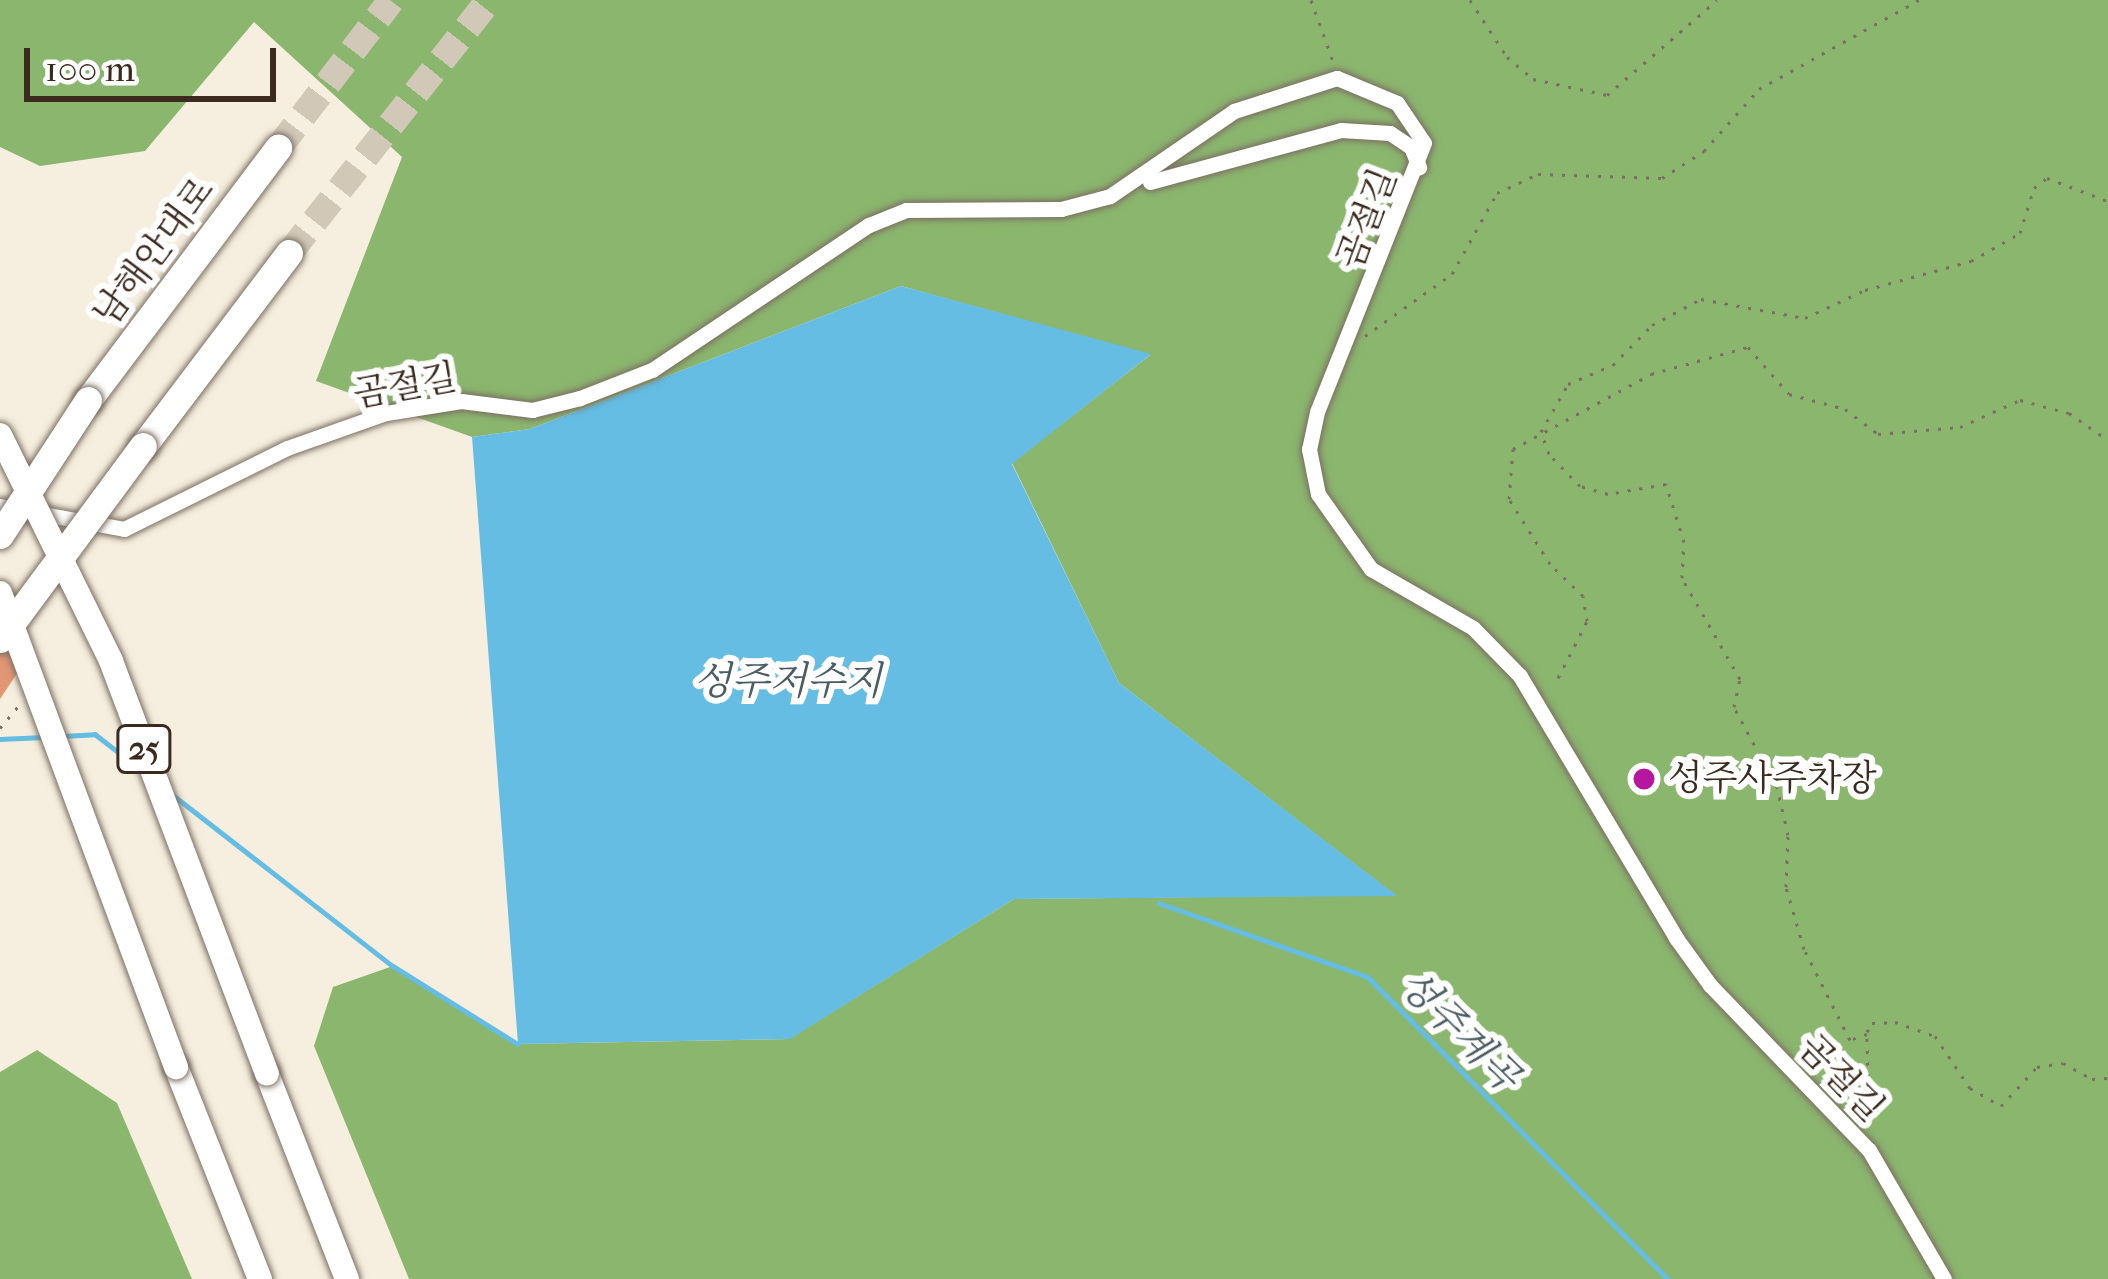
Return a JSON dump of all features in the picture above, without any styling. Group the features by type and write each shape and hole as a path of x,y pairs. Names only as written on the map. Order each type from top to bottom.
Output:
{"highway":[{"name":"남해안대로","path":"0,535 88,400 278,148"},
{"path":"0,639 289,253"}],"main road":[{"name":"25","path":"0,434 111,662 347,1279"},
{"name":"25","path":"0,593 260,1279"}],"street":[{"name":"곰절길","path":"0,506 124,529 287,448 386,412 461,401 532,410 652,370 869,225 906,210 1061,209 1130,188 1234,111 1312,80 1337,78 1397,103 1416,124 1424,143 1420,169 1317,412 1309,449 1318,494 1372,569 1474,628 1520,676 1710,985 1869,1150 1944,1279"},
{"path":"1130,188 1341,130 1390,133 1411,147 1420,169"}],"path":[{"path":"1311,0 1337,78"},
{"path":"1470,0 1507,56 1533,80 1607,95 1717,0"},
{"path":"1348,347 1452,274 1497,193 1538,174 1662,178 1705,152 1759,89 1919,0"},
{"path":"1867,1034 1850,1040 1804,949 1786,887 1788,835 1777,787 1734,707 1740,679 1682,578 1684,542 1666,484 1608,494 1580,486 1549,454 1541,432 1568,384 1613,365 1652,325 1702,299 1805,318 2020,233 2034,188 2047,178 2108,201"},
{"path":"1558,678 1587,621 1582,596 1550,564 1509,499 1513,449 1651,374 1748,347 1789,394 1845,409 1878,434 1960,427 2020,400 2069,412 2108,440"},
{"path":"1869,1150 1867,1034 1872,1023 1895,1022 1935,1036 1970,1088 2001,1106 2037,1067 2063,1063 2092,1079 2108,1078"}],"green space":[{"path":"0,0 2108,0 2108,1279 409,1279 314,1046 333,987 393,966 518,1044 789,1039 1014,899 1395,895 1119,683 1012,463 1150,355 901,286 530,429 472,437 316,381 402,157 254,22 145,151 40,166 0,147"},
{"path":"37,1050 117,1103 192,1279 0,1279 0,1072"}],"water":[{"name":"성주저수지","path":"901,286 1151,354 1012,464 1119,683 1397,896 1014,899 790,1039 518,1044 472,437 530,429"}],"building":[{"path":"0,647 24,663 0,699"}],"waterway":[{"path":"62,736 95,734 140,769"},
{"path":"0,739 44,737"},
{"path":"173,795 393,966 518,1044"},
{"name":"성주계곡","path":"1159,903 1368,977 1668,1279"}],"tunnel":[{"path":"278,148 391,0"},
{"path":"289,253 489,0"}],"place":[{"name":"성주사주차장","path":"1644,779"}]}
